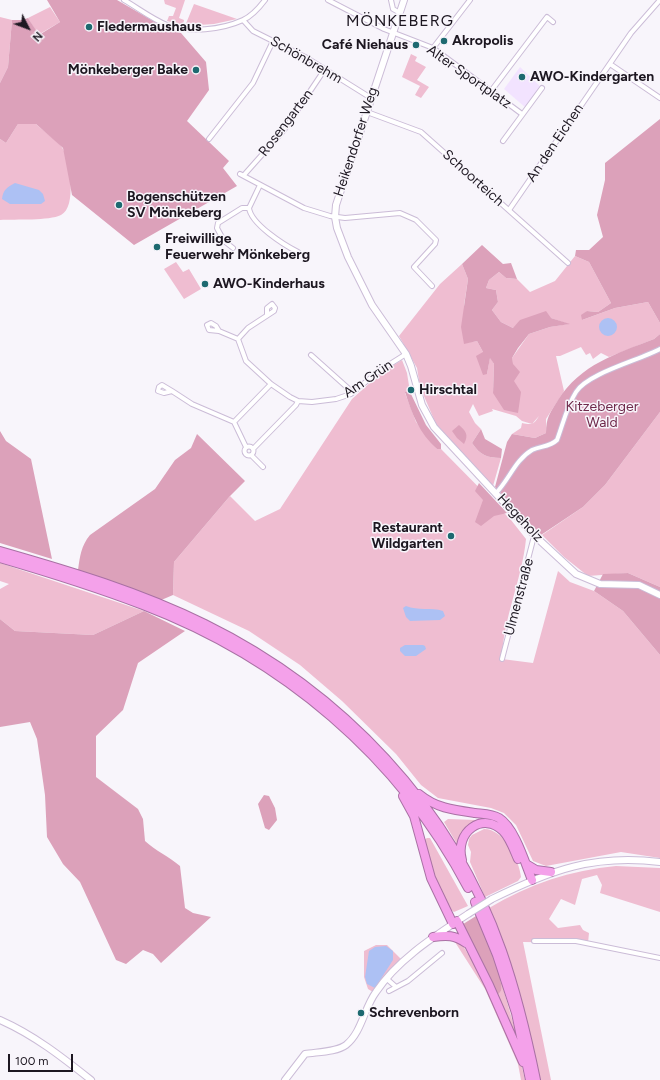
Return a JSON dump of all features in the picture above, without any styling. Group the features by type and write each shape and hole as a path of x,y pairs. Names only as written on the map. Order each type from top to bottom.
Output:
{"highway":[{"path":"0,550 144,605 183,622 244,653 286,680 325,710 363,745 397,782 434,831 460,872 475,901 497,955 514,1006 530,1080"},
{"path":"0,558 41,566 149,599 204,624 248,647 291,674 341,714 384,756 410,787 463,867 479,897 502,950 521,1011 536,1080"},
{"path":"397,782 414,816 431,878 502,1012 530,1080"},
{"path":"410,787 427,801 441,808 488,814 500,818 516,840 530,881"},
{"path":"463,867 459,852 465,833 472,827 482,824 494,825 503,831 530,881"},
{"path":"525,863 536,870 551,872"},
{"path":"433,938 450,935 458,937 467,944"}],"street":[{"path":"124,0 166,24 181,28 206,29 243,20 260,8 265,0"},
{"name":"Alter Sportplatz","path":"328,0 384,29 433,48 522,114"},
{"path":"391,0 393,8 400,13"},
{"name":"Heikendorfer Weg","path":"404,0 367,112 338,193 335,217 348,257 372,304 406,354 417,388"},
{"path":"433,48 470,0"},
{"name":"An den Eichen","path":"509,210 574,114 631,33 656,1"},
{"path":"491,91 547,18 553,22"},
{"name":"Schönbrehm","path":"243,20 254,31 325,69 371,98"},
{"path":"209,139 253,83 273,40"},
{"path":"610,64 660,98"},
{"name":"Rosengarten","path":"260,185 242,174 284,130 325,69"},
{"name":"Alter Sportplatz","path":"503,141 542,88"},
{"name":"Schoorteich","path":"367,112 422,132 568,263"},
{"path":"298,252 286,246 253,219 249,208 260,185 304,208 335,217 345,218 400,213 416,220 436,240 435,244 414,267 432,286"},
{"path":"233,248 224,241 216,228 218,223 242,208 249,208"},
{"path":"238,339 248,328 267,315"},
{"path":"219,332 238,339 246,361 271,384 298,401 253,449 251,454"},
{"path":"496,493 518,461 532,450 553,444 557,440 576,391 587,382 618,366 645,357 660,349"},
{"name":"Am Grün","path":"298,401 324,401 351,394 379,371 406,354"},
{"path":"311,355 349,389 351,394"},
{"path":"234,422 271,384"},
{"name":"Hegeholz","path":"417,388 422,405 434,427 536,537 567,567 584,579 600,584 632,584 647,588 660,595"},
{"path":"172,391 192,404 234,422 246,447 244,450 246,454 251,454 263,467"},
{"path":"246,447 253,449"},
{"name":"Ulmenstraße","path":"502,659 536,537"},
{"path":"285,1080 305,1054 345,1046 355,1035 372,998 387,979 433,938 455,922 492,900 551,872 599,861 634,859 660,862"},
{"path":"534,941 576,941 660,958"},
{"path":"389,991 412,978 442,953"},
{"path":"387,979 396,987"},
{"path":"0,1020 23,1030 47,1046 91,1080"}],"shaded area":[{"path":"164,0 185,0 179,18 184,20 183,25 167,21 169,16 173,16 176,8 165,4"},
{"path":"194,4 237,19 214,24 185,26"},
{"path":"50,7 60,22 38,35 28,18"},
{"path":"0,17 12,20 8,67 0,83"},
{"path":"411,54 417,57 415,61 426,67 417,80 429,87 421,98 415,95 420,86 402,77"},
{"name":"AWO-Kindergarten","path":"520,67 542,88 526,108 504,89"},
{"path":"18,124 36,124 61,146 66,155 70,173 71,194 66,210 61,215 41,219 0,220 0,139 6,143"},
{"path":"575,256 589,262 611,303 598,312 587,311 582,320 615,308 648,302 660,323 660,334 654,339 609,357 601,353 593,359 590,353 586,355 581,347 560,356 556,356 564,391 546,419 546,433 535,438 512,434 521,428 522,423 531,424 522,421 516,416 492,409 493,411 479,416 473,404 469,412 475,423 481,429 472,443 484,455 501,458 493,486 436,424 420,387 417,368 399,336 440,284 462,264 468,279 464,305 464,343 477,341 483,352 487,374 490,357 494,364 493,393 513,381 512,358 529,334 550,327 568,324 551,318 513,328 501,322 492,310 498,302 496,290 486,288 489,280 499,272 506,278 517,279 530,292 555,281"},
{"path":"176,262 183,272 189,269 201,289 184,299 164,269"},
{"path":"402,360 407,373 410,392 405,393 416,422 437,449 441,449 511,520 526,539 521,569 503,644 502,659 533,663 558,571 570,582 594,591 623,611 660,655 660,858 621,852 546,866 533,861 516,825 504,813 491,808 438,798 421,785 396,754 342,701 300,665 249,631 173,595 174,562 230,496 255,521 280,509 352,399 381,373"},
{"path":"660,412 660,587 628,573 588,576 564,557 542,535 583,507 605,485"},
{"path":"0,563 144,611 93,635 15,631 0,619 0,589 9,584 0,581"},
{"path":"448,819 476,820 457,844 444,822"},
{"path":"484,829 491,830 504,839 514,854 521,877 518,881 485,897 470,862 471,852 468,845 469,839 472,835"},
{"path":"430,838 468,906 454,912 444,899 439,890 428,857 424,840"},
{"path":"616,866 660,868 660,912 600,893 602,885 597,875 582,879 575,905 561,899 549,919 558,928 580,925 583,930 589,933 588,943 523,942 551,1080 539,1080 518,993 489,908 504,899 535,885 583,871"},
{"path":"453,939 462,944 492,994 520,1059 525,1080 521,1080 518,1064 485,989"},
{"path":"376,945 387,945 402,960 373,992 368,989 364,977 364,951"},
{"path":"501,981 518,1040 497,996 501,991"}],"green space":[{"path":"47,0 117,0 167,29 181,33 206,62 209,90 187,121 229,161 223,168 237,186 134,245 72,195 63,148 36,124 18,124 6,143 0,139 0,83 8,67 12,20 22,20 28,18 39,35 60,22"},
{"path":"660,119 660,323 648,302 615,308 582,320 581,315 587,311 598,312 611,303 589,262 575,256 576,250 589,250 603,237 597,215 605,180 605,163"},
{"path":"482,245 503,264 511,263 517,279 506,278 499,272 489,280 486,288 496,290 498,302 492,310 501,322 513,328 520,320 546,311 551,318 570,324 550,327 529,334 512,358 513,364 520,372 514,381 521,392 518,413 504,410 493,393 494,364 490,358 487,374 483,375 476,356 483,352 477,341 464,344 461,327 468,279 462,264"},
{"name":"Kitzeberger Wald","path":"660,334 660,412 605,485 583,507 541,535 495,487 507,442 512,434 535,438 546,433 547,423 551,412 558,400 577,377 613,355 654,339"},
{"path":"405,392 410,392 426,425 441,444 441,449 437,449 421,430 413,415"},
{"path":"459,425 466,433 464,444 452,431"},
{"path":"481,429 485,439 502,449 501,458 484,455 472,443"},
{"path":"0,431 6,441 31,459 52,559 0,543"},
{"path":"197,434 245,481 230,496 174,562 173,595 159,601 78,570 83,547 90,535 155,489 175,460 191,448"},
{"path":"479,483 507,513 494,516 481,526 475,522 483,500 475,491"},
{"path":"628,573 660,587 660,655 623,611 594,591 603,574"},
{"path":"144,611 185,631 138,663 123,710 96,736 96,777 138,809 143,819 145,841 180,866 185,908 193,913 211,917 161,963 153,954 143,950 126,964 116,960 80,882 63,864 47,837 45,795 37,739 30,722 0,727 0,619 15,631 93,635"},
{"path":"264,795 269,796 275,808 277,820 269,830 265,828 258,804"},
{"path":"476,916 500,976 501,991 497,996 460,926"}],"water":[{"path":"15,183 39,190 43,194 45,201 41,204 10,204 2,199 3,193 6,189"},
{"path":"608,318 614,321 617,327 614,333 608,336 602,333 599,327 602,321"},
{"path":"406,606 443,611 445,616 440,620 410,621 406,617 403,608"},
{"path":"405,645 423,645 426,649 416,656 405,656 400,651 400,648"},
{"path":"386,946 393,951 393,960 375,988 367,984 365,977 369,951 375,947"}],"place":[{"name":"Fledermaushaus","path":"89,27"},
{"name":"Akropolis","path":"444,41"},
{"name":"Café Niehaus","path":"416,45"},
{"name":"Mönkeberger Bake","path":"196,70"},
{"name":"AWO-Kindergarten","path":"522,77"},
{"name":"Bogenschützen SV Mönkeberg","path":"119,205"},
{"name":"Freiwillige Feuerwehr Mönkeberg","path":"157,247"},
{"name":"AWO-Kinderhaus","path":"205,284"},
{"name":"Hirschtal","path":"411,390"},
{"name":"Restaurant Wildgarten","path":"451,536"},
{"name":"Schrevenborn","path":"361,1013"}],"district":[{"name":"MÖNKEBERG","path":"400,21"}]}
